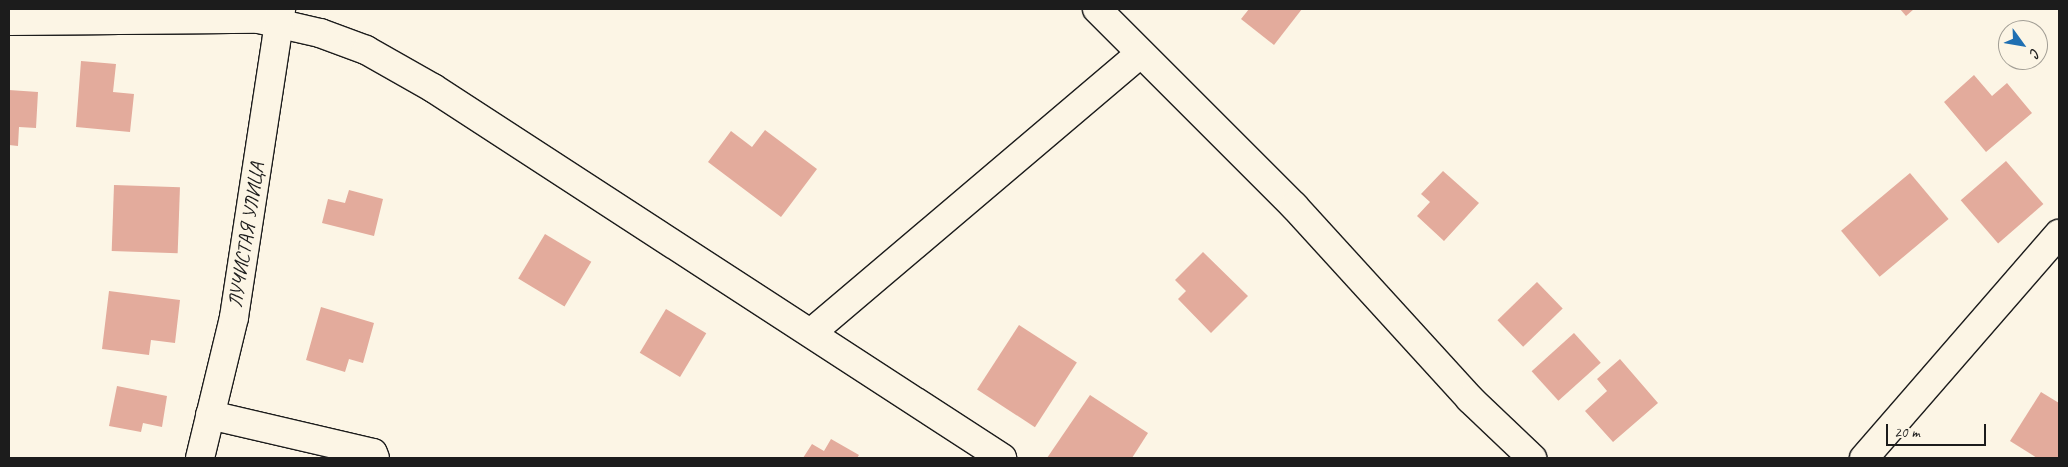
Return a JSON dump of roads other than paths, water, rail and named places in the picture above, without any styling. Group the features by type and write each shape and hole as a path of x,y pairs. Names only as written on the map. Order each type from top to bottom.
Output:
{"street":[{"path":"1097,9 1294,206 1470,399 1532,458"},
{"path":"9,21 259,19 280,16 366,50 434,88 812,332 1002,458"},
{"name":"ЛУЧИСТАЯ УЛИЦА","path":"200,458 234,317 280,16"},
{"path":"812,332 1141,53"},
{"path":"1864,458 2059,234"},
{"path":"210,415 373,453 376,458"}]}
